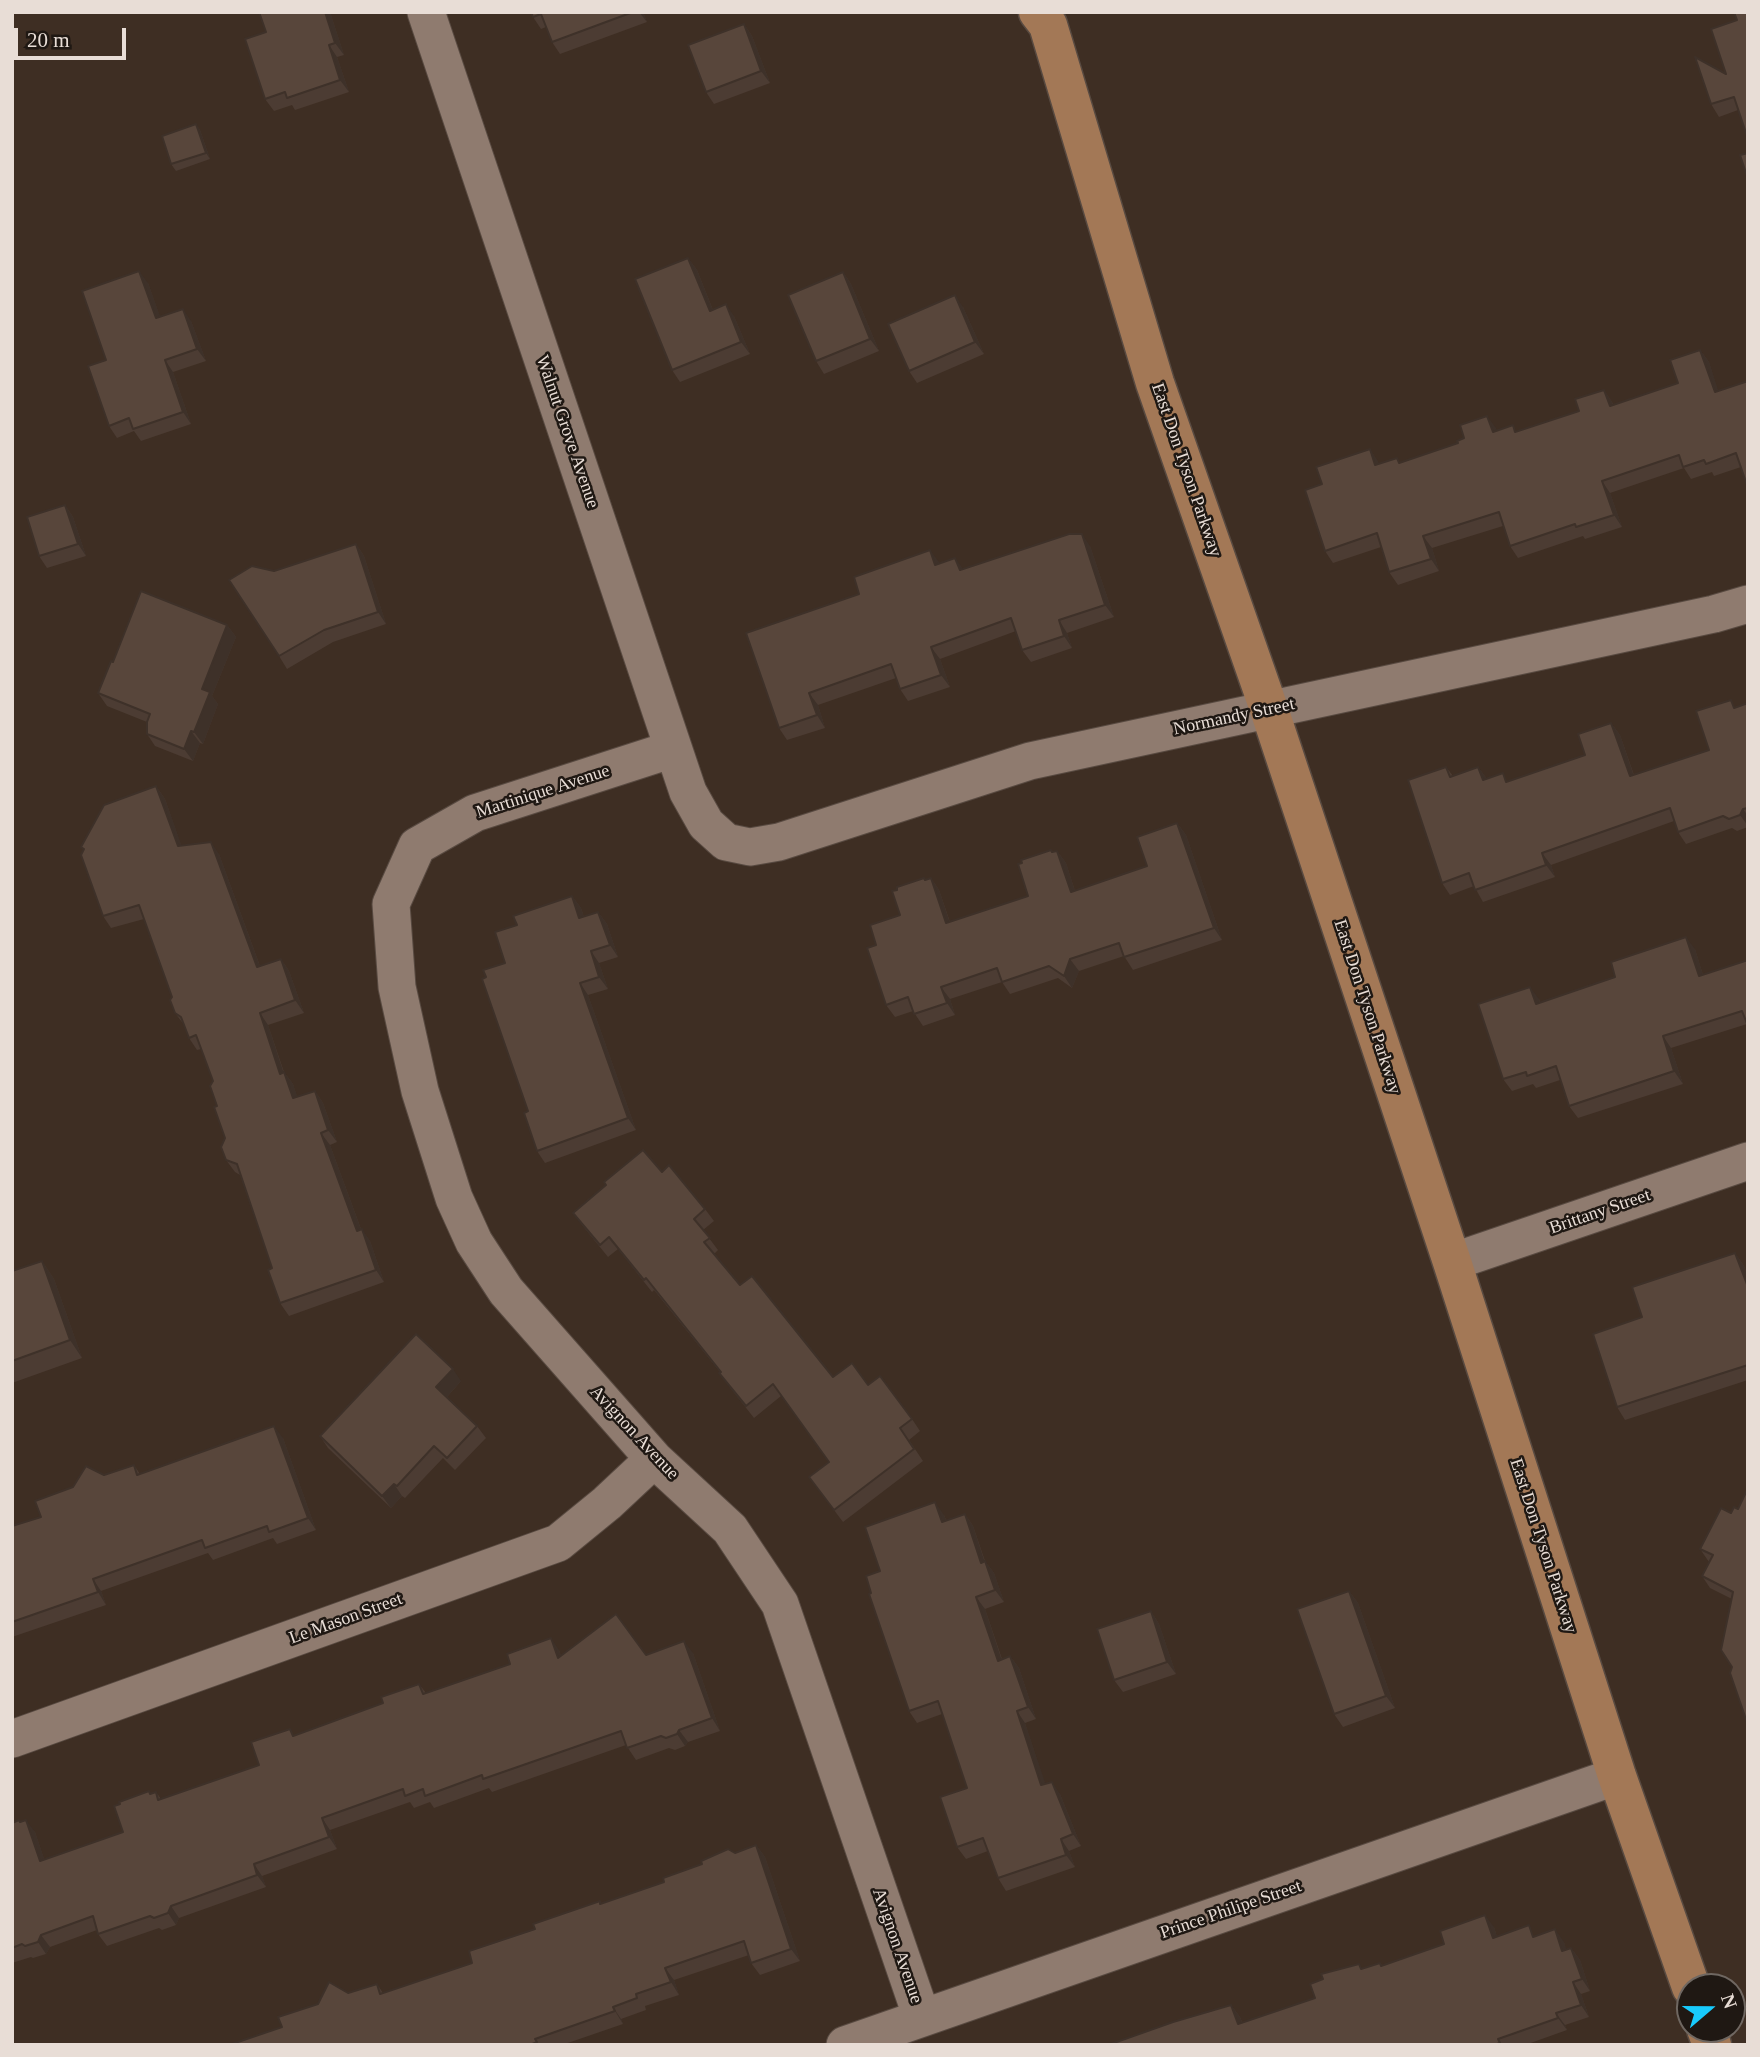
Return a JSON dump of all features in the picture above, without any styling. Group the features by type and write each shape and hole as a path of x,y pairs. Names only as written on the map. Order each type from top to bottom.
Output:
{"main road":[{"name":"East Don Tyson Parkway","path":"1046,16 1155,383 1269,709 1452,1262 1617,1776 1686,1973"}],"street":[{"name":"Walnut Grove Avenue","path":"426,12 688,792 706,824 726,842"},
{"name":"Normandy Street","path":"726,842 750,847 779,842 1030,761 1714,614 1748,604"},
{"name":"Martinique Avenue","path":"418,846 475,813 673,749"},
{"name":"Avignon Avenue","path":"418,846 391,904 397,987 420,1091 454,1198 474,1242 506,1292 654,1458 730,1529 780,1604 922,2018"},
{"name":"Brittany Street","path":"1452,1262 1748,1161"},
{"name":"Le Mason Street","path":"12,1739 558,1544 607,1503 654,1458"},
{"name":"Prince Philipe Street","path":"845,2045 1617,1776"}],"building":[{"path":"259,12 325,12 335,43 329,45 340,80 287,98 285,92 265,99 245,39 266,32"},
{"path":"531,12 633,12 552,42 541,14 533,17"},
{"path":"1734,12 1748,12 1748,139 1734,97 1711,104 1695,57 1726,74 1711,29 1737,20"},
{"path":"744,24 761,71 706,92 688,45"},
{"path":"196,124 206,153 171,164 162,136"},
{"path":"1748,153 1748,179 1740,155"},
{"path":"688,258 710,311 726,304 741,342 672,370 635,279"},
{"path":"139,271 156,318 183,309 197,349 165,360 183,412 133,429 129,418 109,426 88,366 106,360 82,291"},
{"path":"843,272 870,339 816,361 788,295"},
{"path":"955,295 975,342 909,371 888,324"},
{"path":"1700,350 1715,392 1748,381 1748,488 1736,453 1706,464 1704,460 1683,467 1679,455 1602,481 1614,515 1576,527 1575,524 1510,546 1499,512 1423,536 1431,559 1389,572 1377,533 1325,551 1305,490 1322,484 1316,467 1370,449 1375,465 1397,458 1399,463 1458,443 1457,441 1464,438 1460,425 1487,416 1493,432 1513,425 1515,432 1579,411 1575,399 1604,390 1610,406 1678,383 1670,360"},
{"path":"65,505 78,544 39,556 27,517"},
{"path":"1069,534 1082,534 1105,605 1059,620 1064,636 1022,650 1011,618 931,647 941,675 900,689 891,664 809,693 817,715 779,728 746,633 859,594 854,577 930,550 935,565 955,558 960,570"},
{"path":"356,544 378,612 324,630 279,656 229,580 252,566 274,571"},
{"path":"141,591 227,625 202,689 210,692 184,749 147,734 150,714 98,693"},
{"path":"1731,700 1734,708 1748,703 1748,808 1743,809 1740,815 1729,819 1723,816 1678,832 1670,808 1542,853 1546,865 1475,890 1469,873 1442,883 1408,780 1446,767 1450,777 1478,767 1483,780 1503,773 1506,782 1585,755 1578,734 1611,723 1630,776 1709,750 1696,711"},
{"path":"156,786 178,846 211,842 257,967 281,959 295,1000 260,1013 280,1074 284,1072 293,1098 315,1091 328,1130 321,1133 357,1231 362,1229 376,1270 280,1303 268,1270 272,1268 237,1164 226,1160 221,1147 225,1138 214,1107 217,1106 210,1086 213,1081 196,1035 189,1038 181,1017 175,1013 170,1000 172,997 139,905 103,916 81,855 84,849 81,847 104,805"},
{"path":"1177,823 1214,928 1124,957 1119,943 1070,959 1064,976 1049,966 1002,982 997,968 941,987 947,1003 914,1014 908,997 886,1005 867,948 876,945 870,925 900,915 892,891 897,890 897,887 931,878 946,923 1028,896 1018,864 1022,863 1021,860 1051,850 1057,851 1071,892 1147,866 1137,837"},
{"path":"572,896 579,918 598,912 610,945 591,951 599,977 580,983 628,1118 537,1151 524,1113 528,1111 482,979 486,977 483,970 505,963 495,932 517,925 513,916"},
{"path":"1686,937 1699,976 1748,960 1748,1026 1742,1011 1663,1036 1674,1071 1569,1106 1556,1066 1527,1076 1526,1072 1503,1079 1478,1004 1530,987 1536,1004 1615,977 1611,962"},
{"path":"643,1150 662,1172 669,1165 705,1209 694,1219 710,1238 704,1242 740,1285 752,1276 833,1377 852,1363 868,1385 880,1376 912,1419 900,1428 914,1449 834,1510 809,1477 829,1462 773,1384 746,1406 646,1278 644,1280 609,1237 600,1245 573,1213 606,1185 604,1182"},
{"path":"1735,1253 1748,1287 1748,1365 1617,1407 1593,1334 1642,1317 1632,1287"},
{"path":"42,1261 70,1340 12,1361 12,1271"},
{"path":"416,1334 453,1369 436,1387 477,1426 447,1458 434,1446 397,1486 394,1484 382,1496 320,1436"},
{"path":"274,1426 308,1518 269,1532 267,1526 205,1548 202,1540 93,1579 98,1592 12,1622 12,1526 41,1517 35,1501 73,1487 86,1466 104,1475 134,1465 137,1475"},
{"path":"1748,1488 1748,1725 1730,1673 1732,1667 1721,1650 1733,1592 1702,1576 1713,1555 1700,1549 1721,1508 1731,1513 1734,1507 1738,1509"},
{"path":"935,1502 942,1522 965,1514 981,1563 985,1561 995,1590 976,1597 998,1661 1010,1656 1028,1707 1017,1711 1041,1785 1052,1782 1073,1834 1061,1839 1066,1855 998,1878 983,1838 957,1847 940,1797 967,1788 938,1701 909,1711 869,1594 871,1593 866,1576 880,1571 865,1527"},
{"path":"1349,1591 1386,1696 1334,1714 1297,1609"},
{"path":"1151,1611 1167,1662 1114,1680 1097,1629"},
{"path":"616,1614 646,1655 684,1641 712,1718 679,1730 677,1734 666,1738 661,1736 627,1748 621,1731 483,1779 482,1775 425,1796 423,1789 405,1796 403,1789 322,1818 329,1837 254,1864 257,1875 171,1906 168,1913 154,1918 150,1916 98,1934 93,1916 41,1935 38,1942 12,1948 12,1823 26,1820 40,1861 123,1832 114,1806 120,1804 119,1802 149,1791 150,1794 156,1792 158,1800 259,1765 251,1742 290,1729 293,1736 383,1703 381,1697 419,1684 423,1694 510,1664 507,1654 551,1638 558,1658"},
{"path":"756,1845 791,1949 751,1963 744,1941 665,1968 671,1982 636,1994 637,1998 613,2007 615,2011 535,2039 537,2042 530,2045 229,2045 282,2027 278,2017 318,2004 329,1982 348,1993 377,1984 380,1994 472,1963 469,1951 535,1929 533,1924 664,1882 663,1878 702,1864 701,1861 728,1849 735,1853"},
{"path":"1485,1915 1493,1938 1529,1925 1533,1937 1555,1929 1562,1951 1571,1948 1582,1979 1573,1982 1581,2005 1556,2013 1558,2018 1498,2039 1500,2043 1494,2045 1108,2045 1231,2005 1238,2024 1315,1998 1310,1984 1323,1979 1321,1974 1359,1964 1361,1969 1380,1963 1381,1966 1444,1944 1440,1931"}]}
